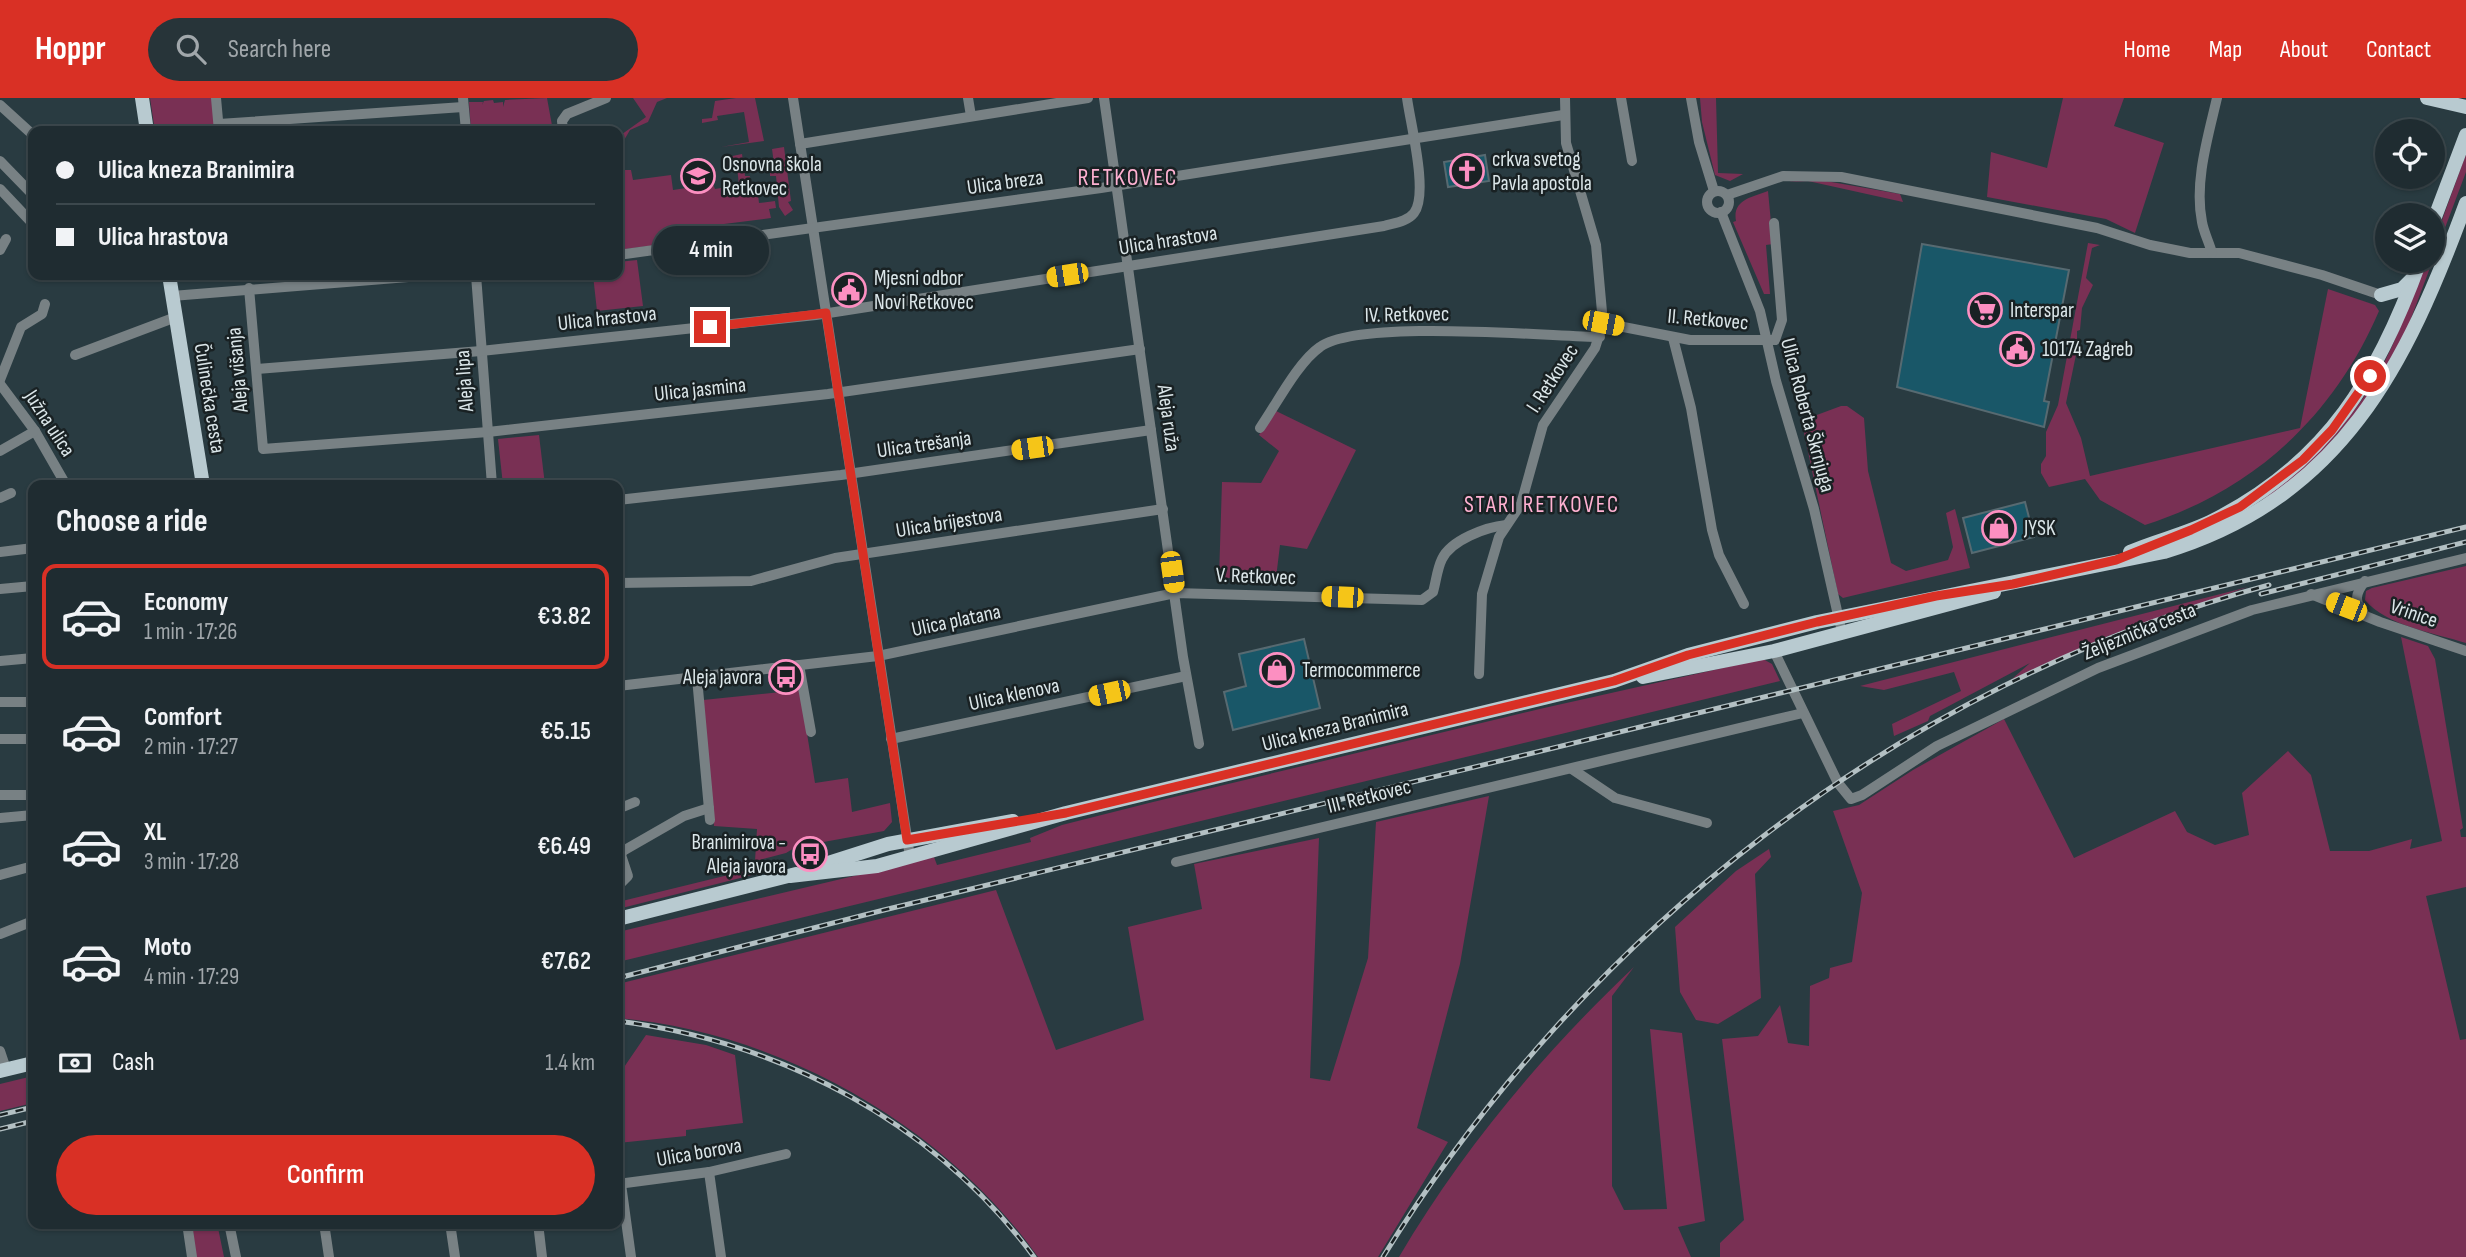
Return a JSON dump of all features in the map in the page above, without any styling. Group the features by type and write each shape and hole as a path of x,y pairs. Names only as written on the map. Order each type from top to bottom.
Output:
{"main road":[{"path":"142,98 146,126"},
{"path":"2427,98 2466,107"},
{"path":"2440,203 2466,135"},
{"name":"Ulica kneza Branimira","path":"1614,681 1688,655 1838,617 2164,552 2215,534 2278,498 2337,448 2371,405 2397,365 2428,299 2466,203"},
{"name":"Ulica kneza Branimira","path":"2116,560 2240,507 2303,460 2332,430 2360,394 2395,326 2416,273"},
{"path":"2395,326 2393,309 2381,295 2402,289 2414,277"},
{"name":"Čulinečka cesta","path":"170,280 202,480"},
{"name":"Ulica kneza Branimira","path":"790,876 877,866 1066,813 1614,681 1690,670 1774,650 1965,602 2013,584"},
{"name":"Ulica kneza Branimira","path":"623,918 790,876 907,840 1066,813"},
{"path":"3,1070 28,1064"}],"street":[{"path":"216,98 219,126"},
{"path":"437,98 450,108"},
{"path":"562,126 562,121 568,114 606,98"},
{"path":"793,98 910,857"},
{"path":"968,98 971,116"},
{"path":"800,144 1088,98"},
{"name":"Aleja ruža","path":"1104,98 1186,676 1199,744"},
{"path":"1406,98 1413,138"},
{"name":"I. Retkovec","path":"1479,674 1482,594 1506,525 1517,514 1521,504 1543,425 1600,337 1603,323 1596,245 1572,167 1563,115 1565,98"},
{"path":"1621,98 1632,162"},
{"path":"1691,98 1699,142 1714,191"},
{"path":"2212,253 2204,233 2199,200 2217,98"},
{"path":"231,126 450,108 463,102 465,126"},
{"path":"0,105 28,130"},
{"name":"Ulica breza","path":"623,254 1116,186 1563,115"},
{"name":"Ulica hrastova","path":"257,369 481,351 826,313 1384,226 1403,221 1414,214 1419,202 1420,181 1413,138"},
{"path":"0,161 28,190"},
{"path":"1714,191 1727,195 1783,176 1831,176 2096,228 2150,245 2190,253 2230,251 2262,258 2381,295"},
{"path":"0,189 28,219"},
{"path":"1714,191 1709,196 1708,206 1712,211 1721,212 1728,205 1727,195"},
{"name":"Ulica Roberta Škrnjuga","path":"1721,212 1756,298 1814,509 1842,633"},
{"name":"II. Retkovec","path":"1603,323 1673,338 1767,342 1778,337 1782,320 1774,223"},
{"path":"0,250 6,239"},
{"path":"172,296 362,280"},
{"name":"Aleja lipa","path":"476,280 492,480"},
{"name":"Aleja višanja","path":"249,288 263,449"},
{"path":"0,382 22,327 43,314 45,304"},
{"name":"Čulinečka cesta","path":"75,355 176,317"},
{"name":"IV. Retkovec","path":"1260,428 1310,356 1321,346 1336,339 1375,331 1600,337"},
{"path":"1673,338 1691,408 1712,530 1719,555 1744,604"},
{"name":"Ulica jasmina","path":"263,449 488,432 839,393 1140,349"},
{"name":"Južna ulica","path":"0,382 35,431 63,480"},
{"name":"Ulica trešanja","path":"623,498 851,474 1152,430"},
{"path":"0,451 35,431"},
{"name":"Ulica brijestova","path":"623,583 751,582 828,560 1163,509"},
{"name":"V. Retkovec","path":"1175,593 1422,600 1433,592 1442,559 1454,545 1485,529 1506,525"},
{"path":"0,552 28,549"},
{"name":"Željeznička cesta","path":"1803,713 1842,789 1851,799 1862,795 1937,746 2088,672 2208,624 2311,594 2466,558"},
{"path":"2364,614 2356,600 2358,590 2365,581"},
{"path":"0,589 28,586"},
{"name":"Ulica platana","path":"623,685 878,656 1175,593"},
{"name":"Vrinice","path":"2311,594 2466,650"},
{"path":"1774,650 1803,713"},
{"path":"0,661 28,658"},
{"path":"799,665 811,732"},
{"name":"Ulica klenova","path":"891,739 1186,676"},
{"path":"697,678 710,820"},
{"path":"0,702 28,702"},
{"name":"III. Retkovec","path":"1176,862 1803,713"},
{"path":"0,738 28,739"},
{"path":"1572,769 1615,798 1707,824"},
{"path":"0,795 28,795"},
{"path":"623,807 635,803"},
{"path":"623,851 684,816 709,808"},
{"path":"0,818 28,815"},
{"path":"623,861 628,876 623,881"},
{"path":"0,875 28,867"},
{"path":"0,933 28,923"},
{"path":"0,1051 3,1070"},
{"name":"Ulica borova","path":"623,1183 709,1172 786,1154"},
{"path":"709,1172 721,1257"},
{"path":"623,1208 631,1257"},
{"path":"188,1229 192,1257"},
{"path":"230,1229 236,1257"},
{"path":"325,1229 329,1257"},
{"path":"451,1229 455,1257"},
{"path":"539,1229 542,1257"}],"shaded area":[{"path":"150,98 212,98 215,126 154,126"},
{"path":"547,98 552,126 471,126 469,102 483,102 482,105 484,101 493,100 494,103 503,102 503,107 505,100"},
{"path":"633,98 667,98 657,102 648,122 630,130 623,142 623,133 646,117"},
{"path":"755,98 764,141 721,147 749,142 744,112 717,116 718,120 702,123 702,119 712,118 715,101"},
{"path":"1700,98 1716,98 1718,173 1743,174 1730,181 1715,175 1702,122"},
{"path":"2063,98 2124,98 2114,126 2164,143 2135,233 2106,219 1987,197 1991,152 2047,168"},
{"path":"784,147 791,201 788,202 793,210 785,216 779,207 776,176 770,176 770,172 775,171 772,149"},
{"path":"742,154 745,176 750,176 747,188 757,187 759,203 775,201 776,208 769,209 771,218 700,227 696,238 623,249 623,170 631,170 633,180 671,175 673,190 713,184 715,189 739,185 737,167 724,169 723,158"},
{"path":"2466,154 2466,172 2445,228 2445,212"},
{"path":"1814,179 1900,194 1903,202 1808,181 1788,182"},
{"path":"1768,191 1773,244 1766,245 1770,294 1764,294 1733,222 1736,221 1737,208 1744,200"},
{"path":"2088,243 2100,245 2092,248 2086,278 2093,285 2082,308 2066,403 2081,438 2090,476 2300,428 2328,289 2375,305 2379,311 2339,384 2314,416 2286,444 2255,470 2221,492 2185,510 2145,525 2100,500 2085,479 2049,487 2041,473 2041,464 2046,456 2046,432 2058,405"},
{"path":"637,260 643,306 597,311 594,280 623,280 623,261"},
{"path":"2421,273 2428,273 2407,329 2370,397 2305,471 2256,506 2300,467 2354,410 2376,379"},
{"path":"1847,406 1864,418 1868,471 1891,563 1906,571 1948,560 1953,547 1946,513 1955,509 1970,568 1843,598 1838,594 1803,428 1806,419"},
{"path":"1274,410 1356,450 1307,549 1280,545 1276,578 1219,578 1222,482 1261,483 1279,451 1259,435"},
{"path":"539,435 544,480 502,480 498,439"},
{"path":"2466,566 2466,643 2398,622 2374,609 2365,600 2366,591 2372,588"},
{"path":"2248,587 2108,636 2012,679 2030,663 1930,716 1928,721 1894,736 1892,724 1961,691 1954,672 1884,690 1860,686"},
{"path":"2401,637 2428,646 2435,659 2463,828 2460,830 2461,837 2466,837 2466,887 2426,896 2460,1040 2466,1039 2466,1257 1720,1257 1720,1243 1744,1220 1722,1039 1758,1036 1780,1005 1788,1043 1809,1046 1810,986 1829,978 1830,968 1852,962 1862,893 1833,811 1859,805 1913,770 2004,719 2074,858 2175,811 2187,832 2215,845 2249,835 2242,793 2288,751 2311,775 2330,851 2369,851 2412,839 2410,849 2442,841"},
{"path":"1763,659 1772,664 1780,681 623,961 623,931 934,857 937,865 1031,842 1030,838 1062,825 1544,708"},
{"path":"800,690 815,783 848,778 852,812 890,803 892,822 884,831 796,847 786,853 755,861 757,829 714,826 703,700"},
{"path":"1489,796 1460,964 1417,1128 1448,1142 1378,1257 1038,1257 1000,1209 956,1166 907,1127 854,1093 797,1065 739,1043 679,1027 623,1019 623,983 996,890 1056,1050 1144,1020 1128,927 1202,909 1194,864 1319,838 1310,1078 1330,1081 1368,958 1376,822"},
{"path":"1769,849 1771,857 1755,874 1761,998 1718,1024 1696,1020 1680,992 1675,927 1736,871"},
{"path":"786,861 760,873 623,908 623,901"},
{"path":"1634,967 1612,996 1612,1186 1624,1210 1667,1209 1650,1029 1682,1033 1705,1221 1678,1227 1691,1257 1399,1257 1450,1178 1506,1104 1568,1033"},
{"path":"646,1035 706,1045 735,1055 743,1123 686,1130 686,1136 623,1142 623,1069"},
{"path":"28,1077 28,1104 0,1111 0,1084"},
{"path":"193,1229 218,1229 224,1257 196,1257"}],"building":[{"name":"crkva svetog Pavla apostola","path":"1485,155 1489,181 1448,187 1444,162"},
{"name":"Interspar","path":"1922,244 2069,270 2044,401 2049,402 2044,427 1897,387"},
{"name":"JYSK","path":"2025,502 2034,537 1972,553 1963,518"},
{"name":"Termocommerce","path":"1304,639 1320,708 1233,730 1224,692 1246,686 1239,654"}],"railway":[{"path":"623,977 884,910 2466,527"},
{"path":"2261,594 2466,542"},
{"path":"1383,1257 1463,1139 1554,1030 1653,929 1762,837 1879,756 2003,686 2133,629 2269,585"},
{"path":"623,1022 679,1032 738,1048 796,1070 850,1097 902,1129 950,1167 994,1209 1034,1257"},
{"path":"0,1115 28,1108"},
{"path":"0,1129 28,1122"}],"place":[{"name":"crkva svetog Pavla apostola","path":"1467,171"},
{"name":"Osnovna škola Retkovec","path":"698,176"},
{"name":"Mjesni odbor Novi Retkovec","path":"849,290"},
{"name":"Interspar","path":"1985,310"},
{"name":"10174 Zagreb","path":"2017,349"},
{"name":"JYSK","path":"1999,528"},
{"name":"Termocommerce","path":"1277,670"},
{"name":"Aleja javora","path":"786,677"},
{"name":"Branimirova - Aleja javora","path":"810,854"}],"district":[{"name":"RETKOVEC","path":"1128,177"},
{"name":"STARI RETKOVEC","path":"1542,504"}],"route":[{"path":"710,327 826,313 907,840 1066,813 1614,681 1688,655 1817,622 1936,596 2013,584 2116,560 2146,545 2212,521 2240,507 2273,484 2303,460 2332,430 2360,394 2370,376"}]}
